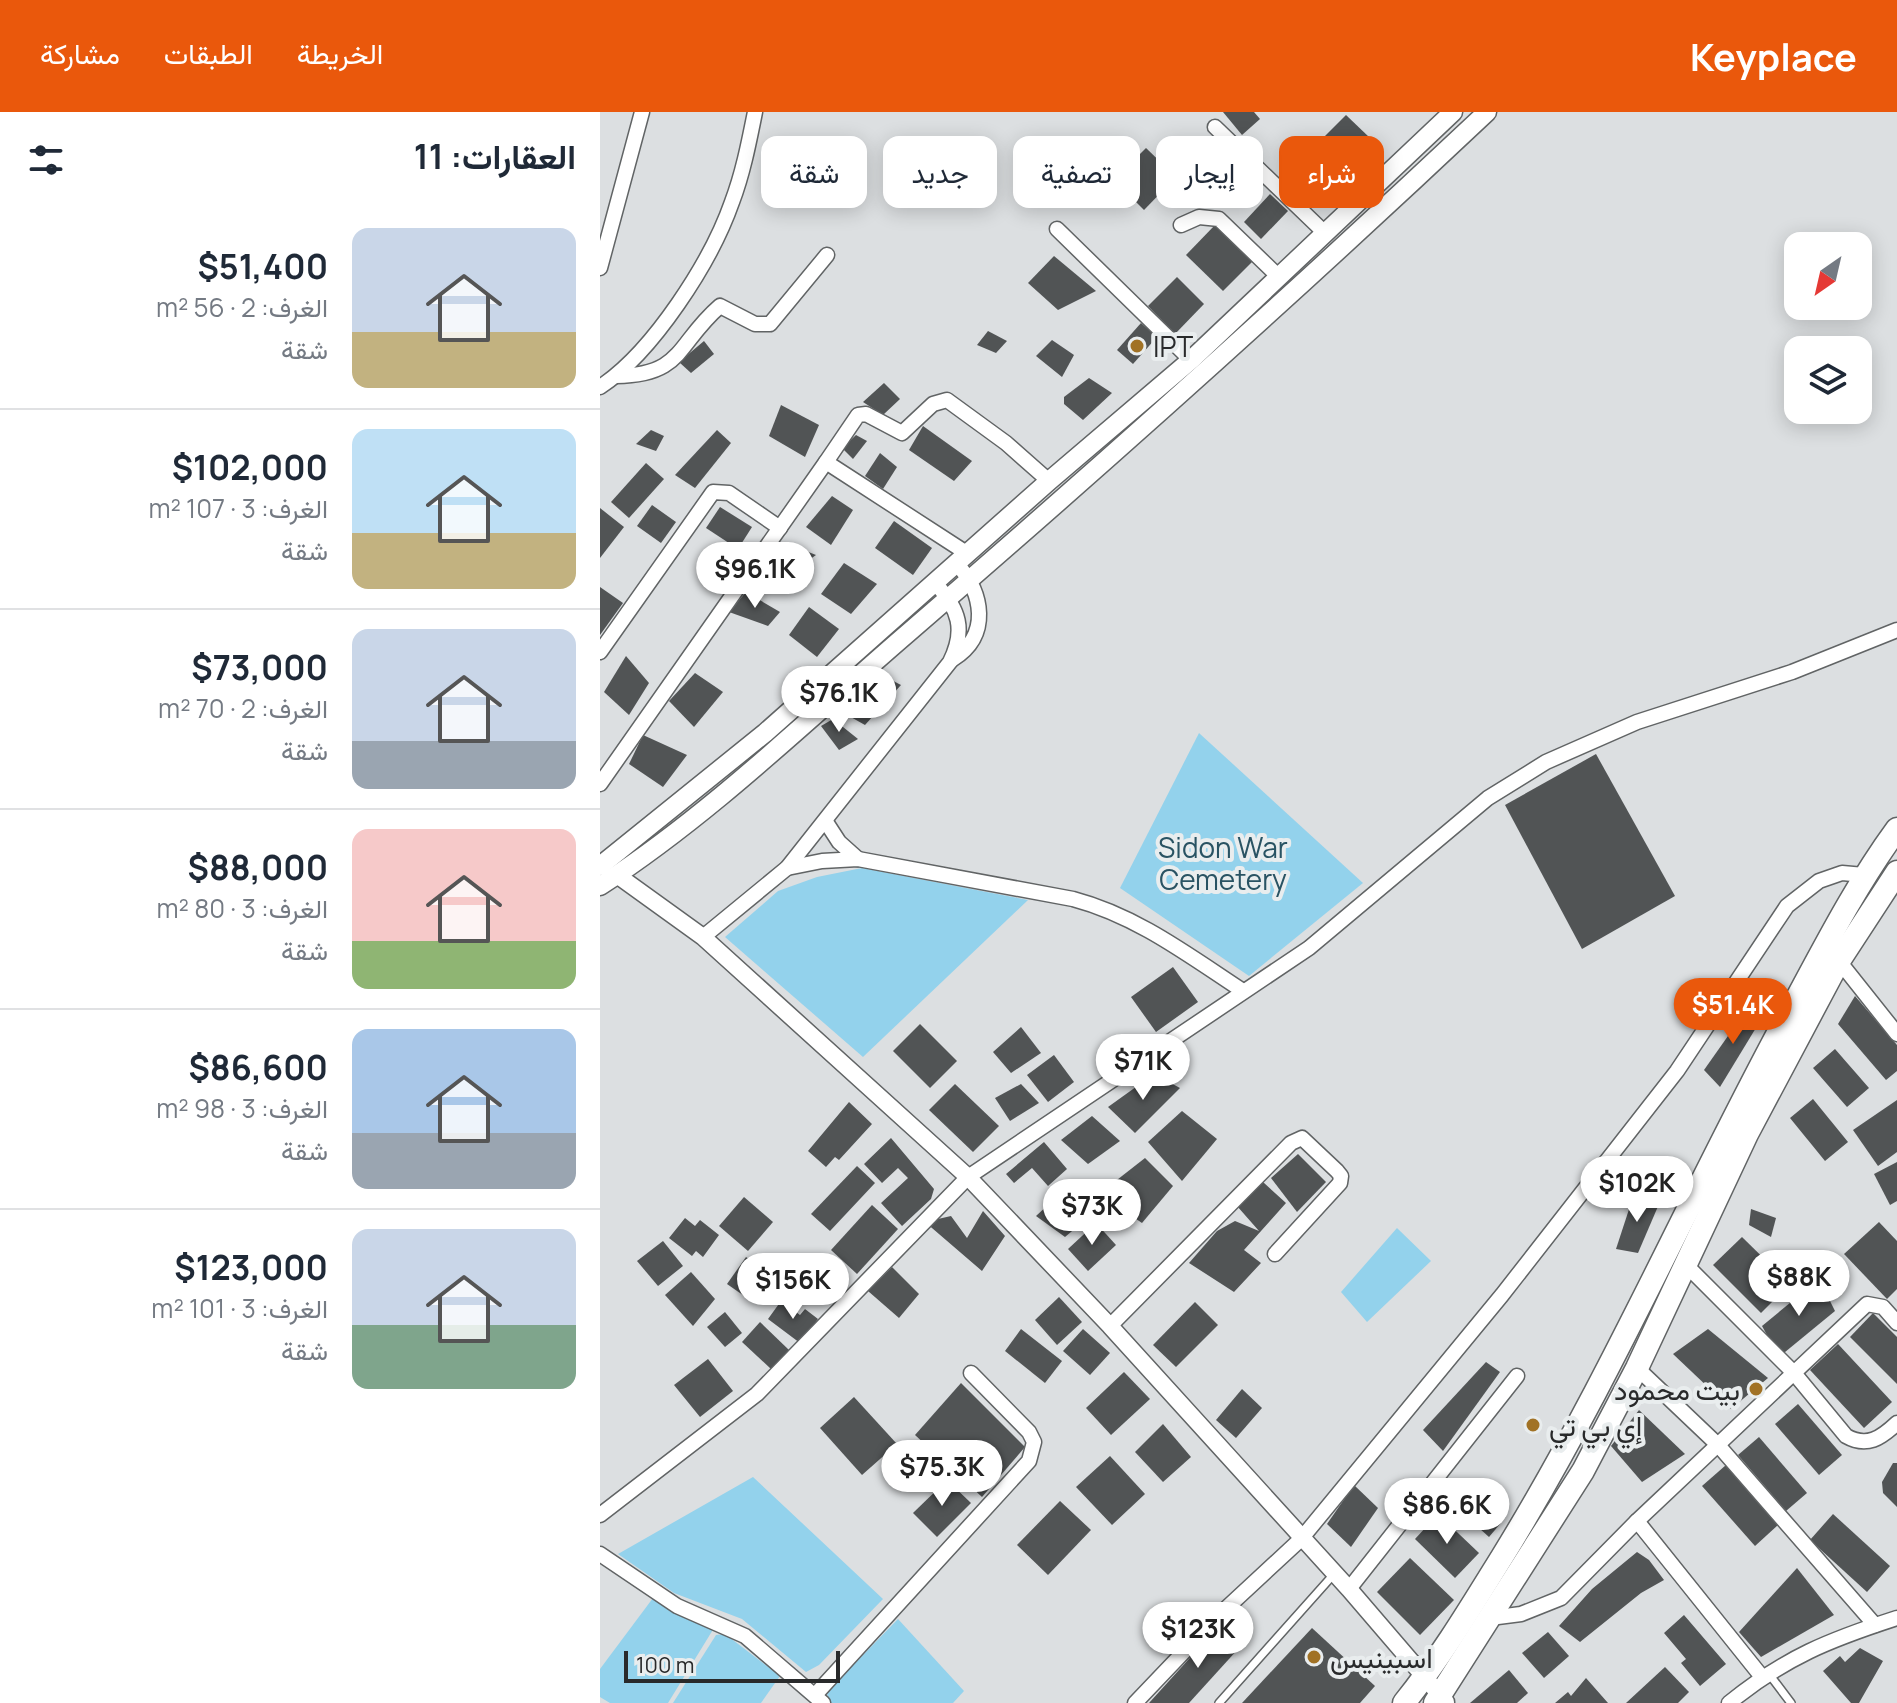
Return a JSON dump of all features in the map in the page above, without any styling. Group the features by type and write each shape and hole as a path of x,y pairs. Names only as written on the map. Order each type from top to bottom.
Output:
{"highway":[{"path":"1404,1703 1426,1676 1561,1460 1668,1253 1731,1120 1864,875 1897,829"},
{"path":"1441,1700 1583,1471 1637,1368 1747,1134 1839,961 1897,872"}],"main road":[{"path":"942,591 963,559 1191,360 1453,112"},
{"path":"600,886 604,868 765,733 942,591 971,579 1228,353 1487,112"},
{"path":"1418,147 1433,163"},
{"path":"1215,338 1228,353"}],"street":[{"path":"600,268 642,112"},
{"path":"600,387 616,376 671,311 719,230 741,175 755,112"},
{"path":"1215,127 1326,234"},
{"path":"1181,225 1199,217 1219,219 1279,277"},
{"path":"1057,229 1191,360"},
{"path":"616,376 649,375 669,366 720,306 755,324 770,324 827,255"},
{"path":"600,784 858,415 866,414 902,433 933,404 947,400 1006,443 1049,481"},
{"path":"703,937 787,868 950,662 966,648 980,619 979,598 963,559 826,462"},
{"path":"600,652 713,492 729,493 780,528"},
{"path":"942,591 960,620 959,638 950,662"},
{"path":"600,1515 757,1394 968,1177 1336,927 1465,815 1546,762 1637,722 1792,672 1897,630"},
{"path":"826,822 839,842 858,859"},
{"path":"787,868 822,861 858,859 1099,906 1145,927 1243,991"},
{"path":"604,868 703,937 968,1177 1110,1326 1349,1589 1426,1676 1441,1700"},
{"path":"1135,1703 1218,1616 1301,1539 1502,1295 1677,1071 1787,906 1819,881 1842,873 1864,875"},
{"path":"1839,961 1897,1034"},
{"path":"1110,1326 1291,1143 1302,1138 1337,1171 1341,1176 1340,1183 1275,1254"},
{"path":"1686,1265 1794,1373 1846,1436 1856,1442 1874,1441 1897,1423"},
{"path":"1490,1618 1521,1614 1554,1603 1867,1304 1883,1307 1897,1323"},
{"path":"1637,1368 1718,1445 1875,1625"},
{"path":"600,1554 677,1606 745,1636 819,1699 1029,1461 1034,1442 1029,1432 971,1373"},
{"path":"1349,1589 1517,1376"},
{"path":"1637,1521 1765,1675"},
{"path":"1729,1703 1765,1675 1821,1643 1897,1618"}],"lane":[{"path":"1219,1703 1334,1574"},
{"path":"1765,1675 1791,1703"}],"green space":[{"name":"Sidon War Cemetery","path":"1199,733 1363,883 1249,976 1120,888"},
{"path":"862,868 1028,900 863,1057 725,937 778,891 817,877"},
{"path":"1397,1228 1431,1261 1367,1322 1341,1292"},
{"path":"753,1477 883,1599 819,1665 806,1672 742,1619 674,1593 618,1554"},
{"path":"653,1598 714,1628 668,1703 610,1703 600,1697 600,1669"},
{"path":"898,1619 964,1691 953,1703 831,1703 827,1694 831,1688"},
{"path":"725,1634 780,1676 761,1703 673,1703 716,1635"}],"building":[{"path":"1223,112 1254,112 1260,119 1242,135"},
{"path":"1346,115 1368,136 1325,136"},
{"path":"1146,148 1156,158 1156,198 1144,210 1140,206 1140,154"},
{"path":"1270,194 1279,202 1279,208 1288,211 1261,239 1244,222 1257,208 1263,208 1263,202"},
{"path":"1215,225 1253,261 1223,291 1186,255"},
{"path":"1054,256 1096,291 1058,310 1028,283"},
{"path":"1177,277 1204,304 1175,334 1148,306"},
{"path":"1141,323 1157,337 1133,364 1117,350"},
{"path":"988,331 1007,341 996,353 977,345"},
{"path":"1052,340 1074,355 1062,377 1036,356"},
{"path":"704,341 714,354 691,373 679,362"},
{"path":"1089,378 1112,393 1083,420 1064,404 1064,397"},
{"path":"884,383 900,399 883,415 863,402"},
{"path":"781,405 819,425 805,457 769,436"},
{"path":"923,426 972,461 954,481 909,450"},
{"path":"651,430 664,436 656,451 636,444"},
{"path":"717,430 731,443 695,488 675,475"},
{"path":"856,435 867,441 853,459 842,448"},
{"path":"880,453 897,467 883,489 865,476"},
{"path":"646,463 664,479 629,518 611,502"},
{"path":"832,496 853,510 831,545 806,527"},
{"path":"652,505 676,522 661,543 637,526"},
{"path":"720,507 752,527 738,549 706,528"},
{"path":"600,508 624,527 600,558"},
{"path":"894,521 932,548 913,575 875,548"},
{"path":"783,542 816,555 792,572 769,560"},
{"path":"844,563 877,584 851,614 821,594"},
{"path":"600,587 623,603 600,635"},
{"path":"746,592 780,612 768,626 729,612"},
{"path":"809,607 839,629 817,657 789,635"},
{"path":"626,656 649,683 629,715 604,692"},
{"path":"876,672 901,685 865,725 840,711"},
{"path":"695,673 723,692 694,727 669,701"},
{"path":"833,719 858,739 839,750 821,726"},
{"path":"643,735 687,755 663,787 629,764"},
{"path":"1596,754 1675,896 1582,949 1505,805"},
{"path":"1173,967 1198,1002 1156,1032 1131,997"},
{"path":"1855,996 1897,1045 1897,1071 1886,1080 1838,1024"},
{"path":"1747,1009 1765,1013 1720,1087 1704,1070"},
{"path":"920,1024 957,1061 930,1088 893,1051"},
{"path":"1021,1027 1041,1053 1011,1073 993,1052"},
{"path":"1835,1049 1869,1088 1847,1107 1813,1068"},
{"path":"1054,1055 1074,1082 1048,1102 1027,1075"},
{"path":"1154,1074 1180,1088 1135,1133 1108,1107"},
{"path":"955,1084 999,1126 973,1152 929,1110"},
{"path":"1021,1084 1039,1103 1010,1121 995,1098"},
{"path":"1813,1099 1848,1142 1825,1161 1790,1118"},
{"path":"1897,1100 1897,1152 1878,1166 1853,1130"},
{"path":"849,1102 872,1124 839,1160 835,1157 826,1167 808,1151"},
{"path":"1182,1111 1217,1139 1182,1181 1148,1142"},
{"path":"1092,1116 1120,1141 1088,1164 1061,1140"},
{"path":"891,1138 934,1189 931,1199 902,1226 881,1203 908,1178 898,1168 882,1183 864,1164"},
{"path":"1044,1142 1067,1169 1048,1186 1032,1168 1014,1183 1006,1174"},
{"path":"1298,1154 1326,1182 1297,1212 1271,1178"},
{"path":"1145,1158 1173,1186 1142,1223 1099,1194"},
{"path":"1897,1162 1897,1201 1890,1205 1874,1174"},
{"path":"857,1166 875,1183 830,1231 811,1214"},
{"path":"1076,1179 1097,1210 1065,1237 1036,1216"},
{"path":"1263,1182 1286,1203 1244,1250 1261,1263 1234,1292 1189,1263 1217,1231 1235,1221 1259,1231 1237,1206"},
{"path":"1634,1194 1659,1204 1638,1253 1616,1249"},
{"path":"744,1197 773,1222 748,1251 719,1226"},
{"path":"872,1205 898,1229 857,1274 831,1250"},
{"path":"1751,1209 1776,1218 1771,1237 1749,1225"},
{"path":"983,1211 1005,1236 982,1271 925,1222 951,1216 967,1238"},
{"path":"685,1218 695,1226 700,1220 719,1235 703,1257 696,1251 692,1256 669,1238"},
{"path":"1879,1222 1897,1241 1897,1289 1887,1299 1844,1254"},
{"path":"1096,1223 1116,1245 1088,1271 1068,1249"},
{"path":"1742,1237 1790,1284 1761,1313 1713,1265"},
{"path":"663,1241 683,1266 658,1286 637,1261"},
{"path":"807,1253 834,1272 812,1303 785,1283"},
{"path":"746,1257 768,1273 750,1300 727,1284"},
{"path":"892,1267 919,1294 899,1318 868,1291"},
{"path":"691,1272 715,1299 693,1326 665,1295"},
{"path":"1819,1279 1835,1311 1779,1357 1762,1326"},
{"path":"1059,1297 1082,1322 1057,1345 1035,1320"},
{"path":"781,1301 800,1315 805,1309 818,1319 800,1343 768,1319"},
{"path":"1195,1302 1218,1325 1176,1367 1153,1345"},
{"path":"725,1312 742,1333 725,1347 707,1327"},
{"path":"1873,1313 1897,1337 1897,1384 1850,1337"},
{"path":"760,1322 789,1350 771,1369 742,1342"},
{"path":"1021,1329 1062,1361 1045,1383 1005,1351"},
{"path":"1083,1329 1110,1353 1090,1375 1063,1351"},
{"path":"1708,1329 1768,1378 1731,1409 1673,1354"},
{"path":"1838,1344 1892,1402 1864,1428 1810,1370"},
{"path":"708,1359 733,1391 700,1417 674,1385"},
{"path":"1486,1362 1500,1372 1443,1451 1423,1430"},
{"path":"1124,1372 1150,1399 1111,1435 1086,1408"},
{"path":"961,1383 1025,1447 982,1497 915,1435"},
{"path":"1242,1389 1262,1408 1236,1438 1216,1420"},
{"path":"854,1397 897,1444 862,1475 820,1428"},
{"path":"1798,1404 1842,1455 1819,1475 1775,1424"},
{"path":"1639,1410 1685,1454 1642,1482 1611,1446"},
{"path":"1163,1424 1191,1457 1163,1482 1135,1452"},
{"path":"1759,1437 1807,1493 1786,1511 1738,1455"},
{"path":"1110,1456 1145,1494 1112,1525 1076,1487"},
{"path":"1893,1463 1897,1463 1897,1507 1883,1493 1882,1482"},
{"path":"1726,1465 1778,1525 1755,1546 1702,1486"},
{"path":"947,1480 971,1503 937,1537 913,1513"},
{"path":"1467,1482 1506,1517 1489,1537 1449,1501"},
{"path":"1354,1485 1378,1508 1351,1547 1327,1524"},
{"path":"1060,1501 1091,1530 1048,1575 1017,1545"},
{"path":"1438,1514 1479,1553 1455,1578 1415,1539"},
{"path":"1833,1514 1890,1566 1867,1592 1810,1540"},
{"path":"1637,1552 1649,1560 1664,1580 1641,1593 1580,1642 1559,1626 1592,1589"},
{"path":"1410,1558 1454,1600 1420,1635 1377,1592"},
{"path":"1797,1568 1834,1615 1761,1657 1739,1632"},
{"path":"1684,1615 1726,1664 1700,1686 1681,1663 1686,1659 1664,1633"},
{"path":"1217,1628 1239,1648 1189,1703 1149,1703"},
{"name":"اسبينيس","path":"1312,1628 1375,1686 1360,1703 1242,1703"},
{"path":"1548,1632 1569,1656 1544,1678 1522,1653"},
{"path":"1860,1648 1883,1661 1859,1703 1851,1703 1823,1671 1840,1656 1845,1662"},
{"path":"1665,1667 1689,1692 1678,1703 1626,1703"},
{"path":"1509,1670 1528,1693 1517,1703 1470,1703"},
{"path":"1586,1678 1608,1703 1555,1703 1568,1692 1571,1696"}],"place":[{"name":"IPT","path":"1137,346"},
{"name":"بيت محمود","path":"1756,1389"},
{"name":"إي بي تي","path":"1533,1425"},
{"name":"اسبينيس","path":"1314,1657"}]}
